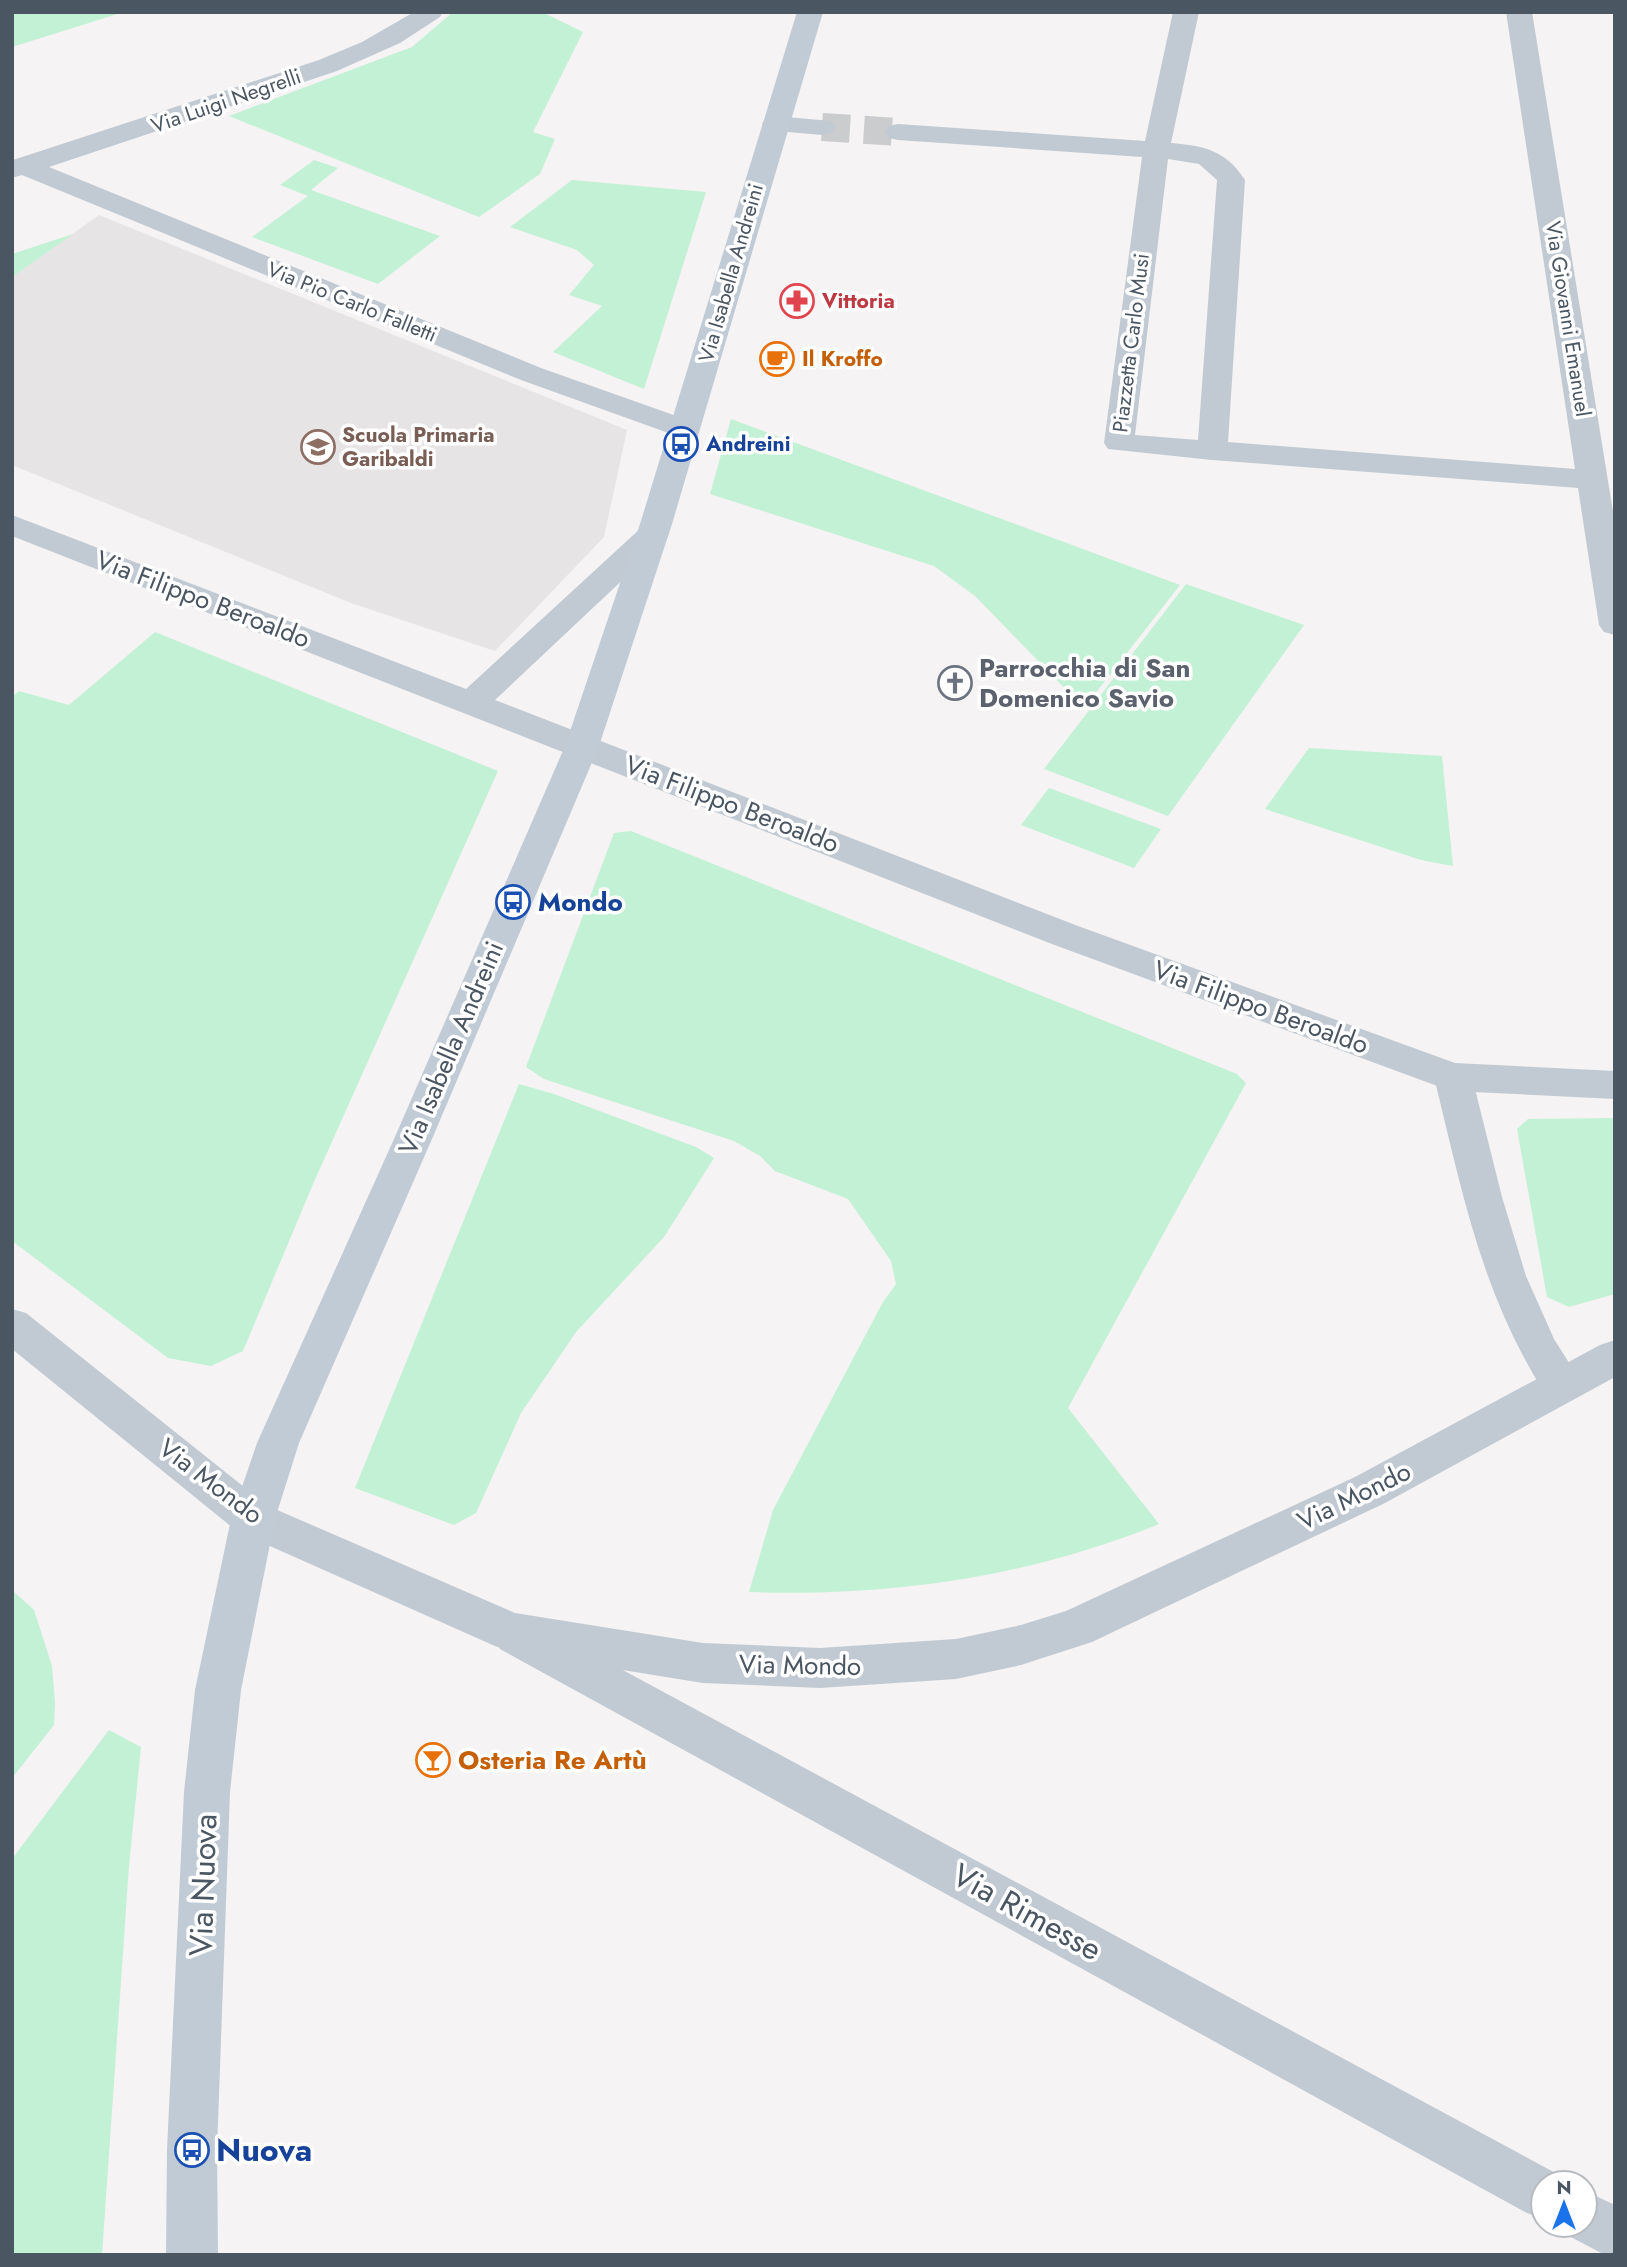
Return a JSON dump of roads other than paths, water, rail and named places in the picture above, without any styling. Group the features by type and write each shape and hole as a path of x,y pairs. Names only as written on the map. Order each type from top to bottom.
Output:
{"main road":[{"name":"Via Isabella Andreini","path":"253,1518 278,1443 413,1139 582,746 653,534 810,12"},
{"name":"Via Nuova","path":"191,2255 192,2151 207,1792 219,1690 253,1518"}],"street":[{"name":"Via Luigi Negrelli","path":"17,168 139,131 340,62 387,42 431,12"},
{"name":"Piazzetta Carlo Musi","path":"1186,12 1156,150 1119,443 1592,480"},
{"name":"Via Giovanni Emanuel","path":"1519,12 1615,625"},
{"path":"775,124 822,127"},
{"path":"898,132 1197,154 1211,159 1228,173 1231,180 1212,451"},
{"name":"Via Pio Carlo Falletti","path":"17,168 531,374 685,429"},
{"name":"Via Filippo Beroaldo","path":"12,525 1065,935 1453,1077 1615,1085"},
{"path":"472,703 653,534"},
{"path":"1453,1077 1508,1285 1541,1356 1562,1385"},
{"name":"Via Mondo","path":"12,1325 253,1518 511,1632 703,1663 820,1668 956,1658 1021,1645 1076,1628 1370,1490 1615,1357"},
{"name":"Via Rimesse","path":"511,1632 1529,2186"},
{"path":"1599,2224 1615,2233"}],"tunnel":[{"path":"822,127 898,132"}],"place":[{"name":"Vittoria","path":"797,301"},
{"name":"Il Kroffo","path":"777,359"},
{"name":"Andreini","path":"681,444"},
{"name":"Scuola Primaria Garibaldi","path":"318,447"},
{"name":"Parrocchia di San Domenico Savio","path":"955,683"},
{"name":"Mondo","path":"513,902"},
{"name":"Osteria Re Artù","path":"433,1760"},
{"name":"Nuova","path":"192,2150"}]}
